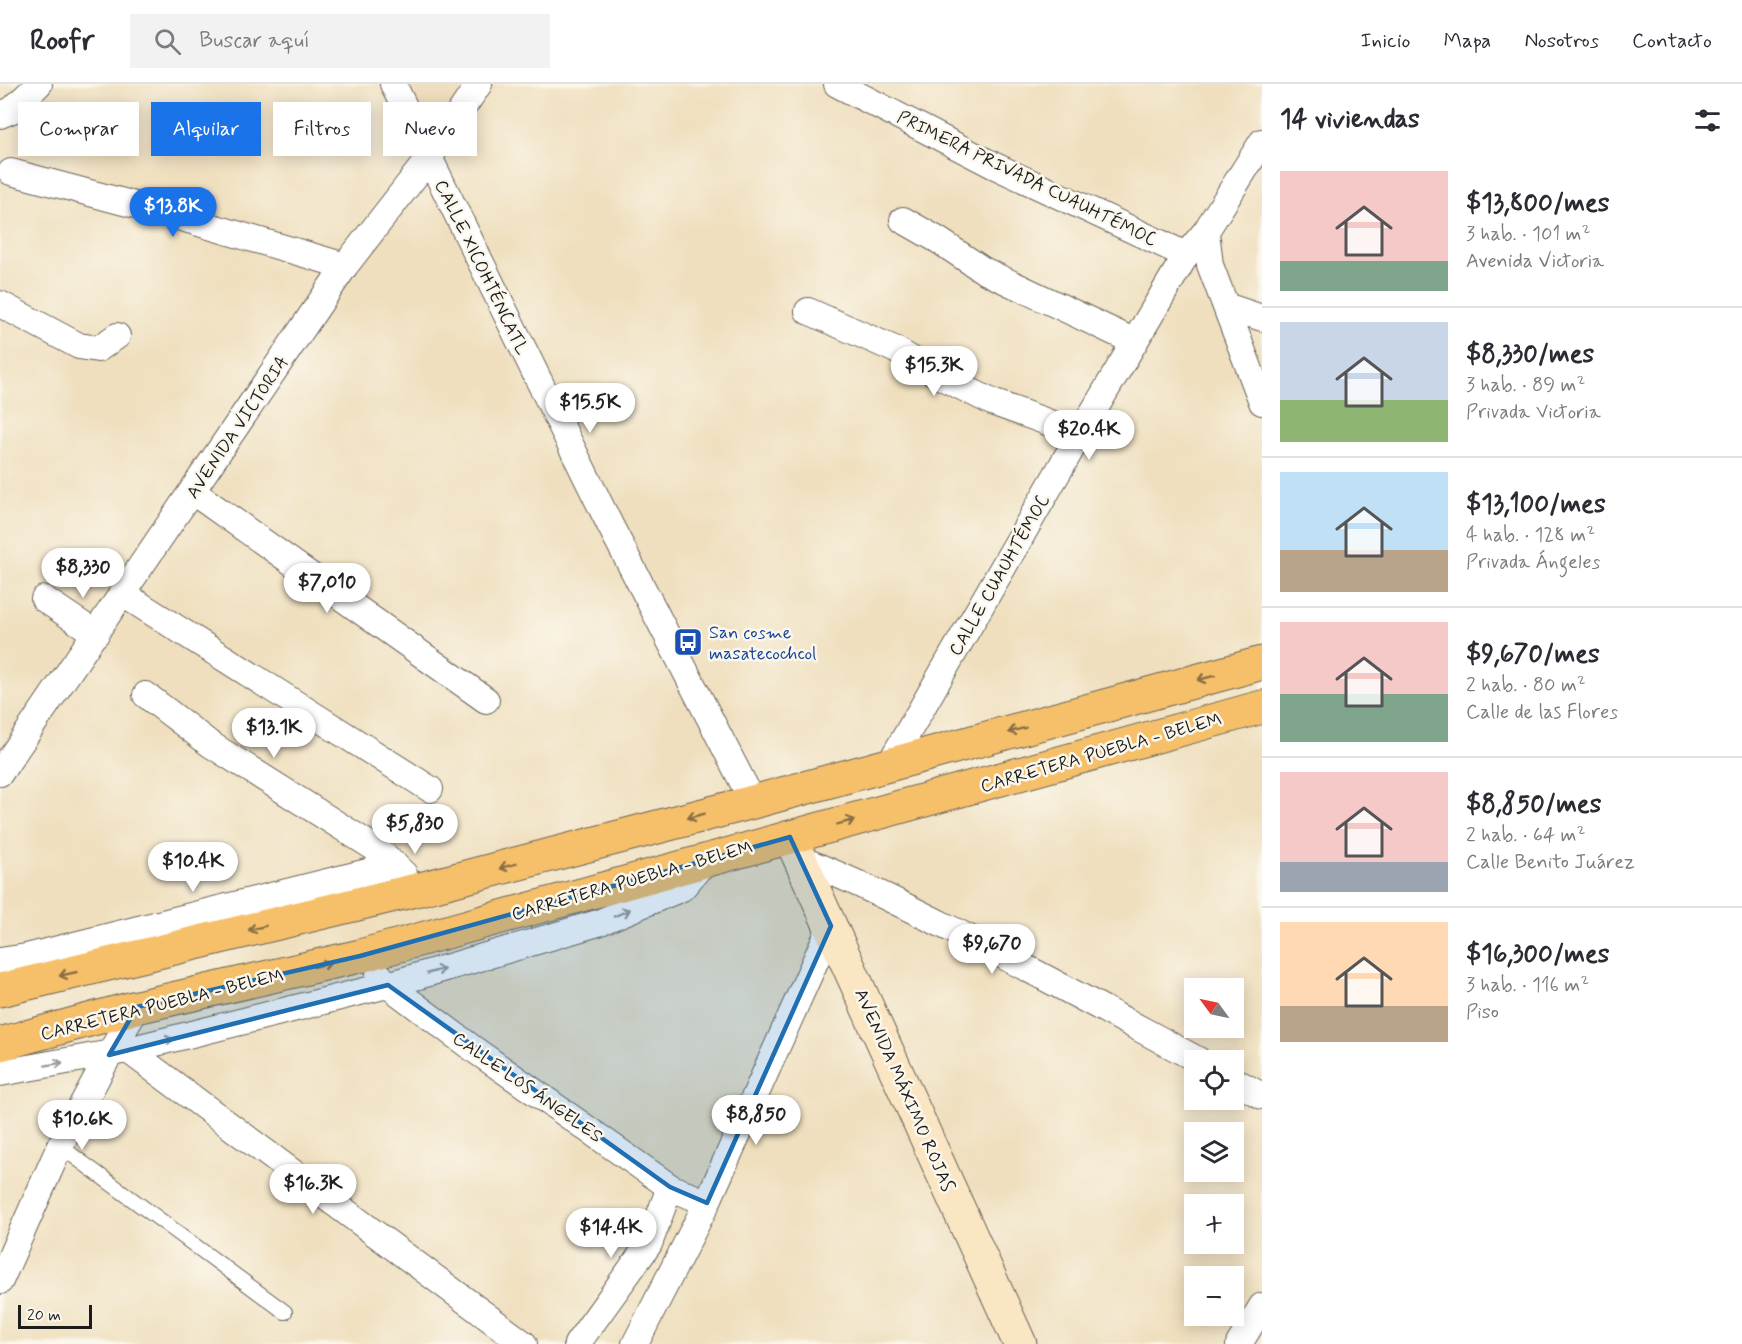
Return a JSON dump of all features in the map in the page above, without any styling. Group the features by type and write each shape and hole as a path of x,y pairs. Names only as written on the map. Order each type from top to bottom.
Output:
{"main road":[{"path":"0,990 420,889 753,802 1262,663"},
{"name":"CARRETERA PUEBLA - BELEM","path":"0,1044 137,1007 360,956 706,860 795,848 933,799 1262,707"},
{"name":"AVENIDA MÁXIMO ROJAS","path":"795,848 1020,1344"},
{"path":"132,958 137,1007"}],"street":[{"path":"0,115 12,110 39,84"},
{"name":"CALLE XICOHTÉNCATL","path":"393,84 605,514 753,802"},
{"name":"AVENIDA VICTORIA","path":"0,774 345,266 429,158 479,84"},
{"name":"PRIMERA PRIVADA CUAUHTÉMOC","path":"837,84 993,165 1186,255"},
{"name":"CALLE CUAUHTÉMOC","path":"889,765 1186,255 1252,176 1262,142"},
{"path":"11,172 165,213 345,266"},
{"path":"903,220 983,270 1135,342"},
{"path":"1206,231 1210,265 1262,402"},
{"path":"0,304 79,346 98,349 117,336"},
{"path":"1226,306 1262,318"},
{"path":"808,311 894,349 938,375 992,402 1080,434"},
{"path":"193,492 486,700"},
{"path":"123,594 430,789"},
{"path":"44,599 96,634"},
{"path":"146,695 210,744 381,852 420,889"},
{"path":"795,848 839,874 1044,977 1184,1052"},
{"path":"0,1073 119,1053 388,985 598,923 682,888 706,860"},
{"path":"0,961 26,957 395,865"},
{"path":"635,1344 707,1203 831,926"},
{"name":"CALLE LOS ÁNGELES","path":"360,956 388,985 472,1048 670,1187 707,1203"},
{"path":"0,1281 60,1146 119,1053 137,1007"},
{"path":"119,1053 524,1344"},
{"path":"1244,1086 1262,1096"},
{"path":"577,1344 649,1244 670,1187"},
{"path":"1239,1344 1262,1306"}],"lane":[{"path":"60,1146 285,1312"}],"highlighted area":[{"path":"790,837 831,926 707,1203 670,1187 388,985 109,1055 137,1007 360,956"}],"place":[{"name":"San cosme masatecochcol","path":"688,642"}]}
